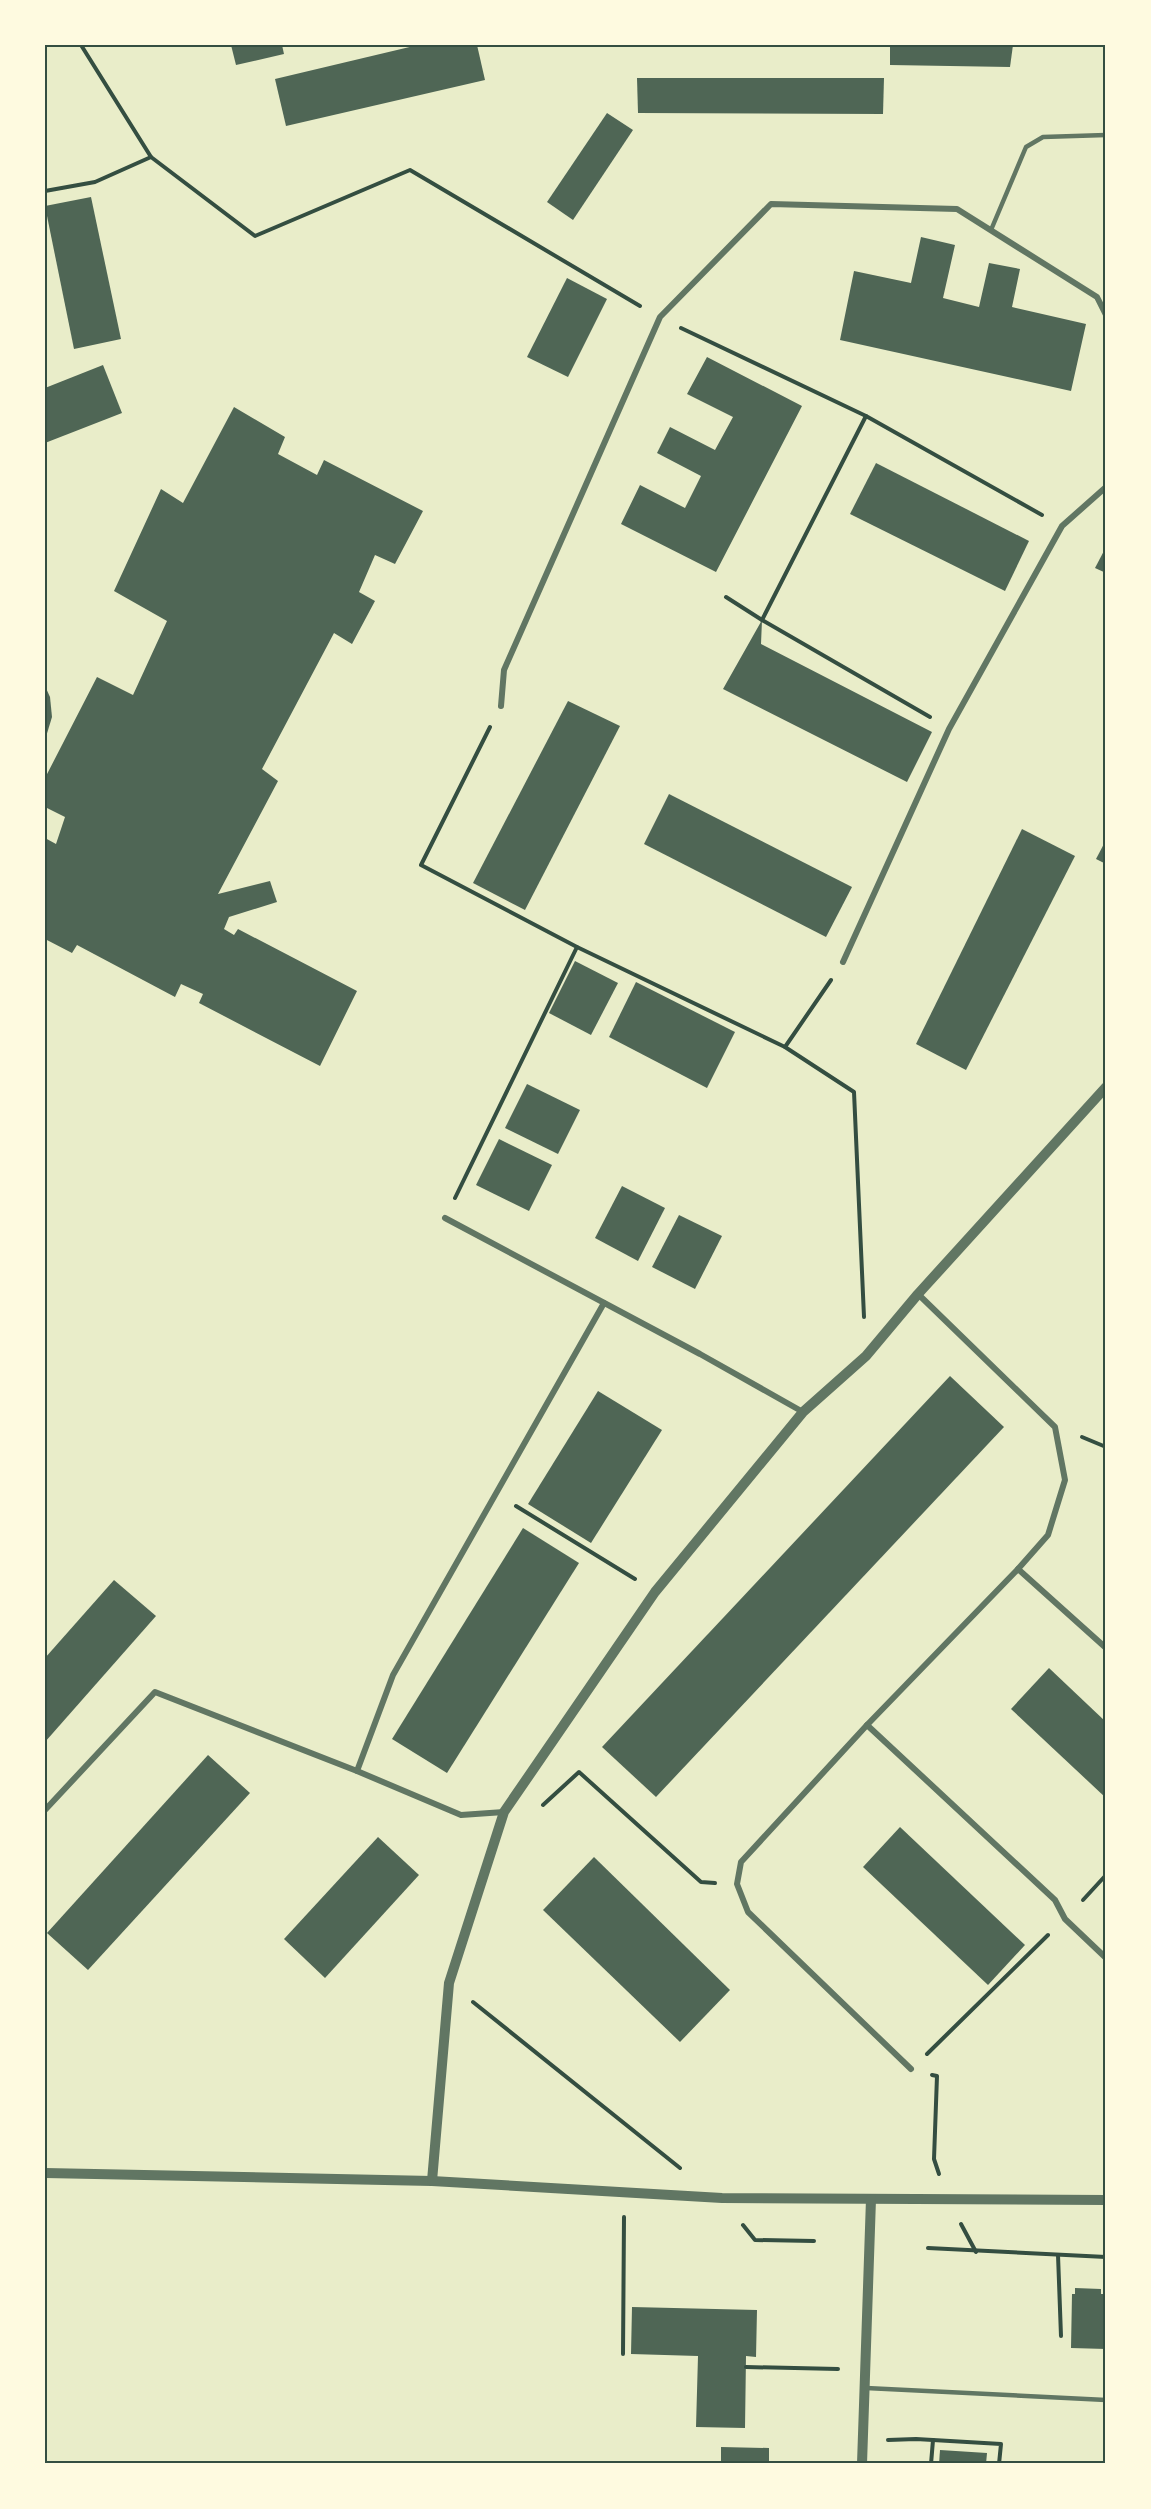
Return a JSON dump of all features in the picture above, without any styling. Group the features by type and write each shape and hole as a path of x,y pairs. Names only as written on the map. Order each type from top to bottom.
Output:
{"street":[{"path":"501,706 504,670 660,317 771,204 957,209 1097,297 1106,315"},
{"path":"843,962 949,729 1062,526 1106,487"},
{"path":"432,2181 449,1983 504,1812 655,1592 803,1412 866,1356 918,1294 1106,1087"},
{"path":"445,1218 700,1354 803,1412"},
{"path":"911,2069 748,1912 737,1884 741,1862 867,1725 1048,1535 1065,1480 1055,1427 918,1294"},
{"path":"357,1771 393,1675 604,1303"},
{"path":"1018,1569 1106,1648"},
{"path":"45,1810 155,1692 357,1771 461,1815 504,1812"},
{"path":"867,1725 1054,1900 1065,1919 1106,1958"},
{"path":"45,2174 432,2181 722,2198 1106,2200"},
{"path":"862,2464 871,2199"}],"lane":[{"path":"991,230 1026,147 1043,137 1106,135"},
{"path":"866,2388 1106,2400"}],"path":[{"path":"81,45 151,157 255,236 410,170 660,317 866,416 1062,526"},
{"path":"45,191 95,182 151,157"},
{"path":"762,620 866,416"},
{"path":"726,597 949,729"},
{"path":"501,706 421,865 577,947 785,1047 854,1092 866,1356"},
{"path":"445,1218 577,947"},
{"path":"785,1047 843,962"},
{"path":"495,1492 655,1592"},
{"path":"536,1812 579,1772 701,1882 737,1884"},
{"path":"911,2069 1065,1919 1106,1875"},
{"path":"449,1983 684,2171"},
{"path":"911,2069 937,2076 934,2159 946,2198 976,2252"},
{"path":"623,2354 625,2192"},
{"path":"722,2198 755,2240 814,2241"},
{"path":"928,2248 1106,2257"},
{"path":"1058,2255 1061,2336"},
{"path":"746,2367 866,2370"},
{"path":"863,2442 916,2439 1000,2444 999,2464"},
{"path":"931,2464 933,2440"}],"building":[{"path":"231,45 282,45 284,54 236,65"},
{"path":"418,45 477,45 485,80 286,126 275,79"},
{"path":"890,45 1013,45 1010,67 890,65"},
{"path":"637,78 884,78 883,114 638,113"},
{"path":"607,113 633,130 573,220 547,202"},
{"path":"91,197 121,339 74,349 45,206"},
{"path":"921,237 955,245 943,298 979,307 989,263 1020,269 1012,307 1086,324 1071,391 840,340 854,271 911,283"},
{"path":"567,278 607,299 568,377 527,357"},
{"path":"707,357 802,406 716,572 621,524 640,485 685,508 701,476 657,453 670,427 715,450 733,417 687,394"},
{"path":"103,365 122,413 45,443 45,388"},
{"path":"234,407 285,437 278,454 317,475 324,460 423,511 395,564 375,555 359,592 375,601 352,644 334,633 262,769 278,781 218,894 270,881 277,902 229,917 224,929 234,935 238,929 357,991 320,1066 199,1003 203,994 181,984 175,997 77,945 72,953 45,939 45,838 56,844 65,817 45,807 45,778 97,677 133,695 167,621 114,591 161,489 183,503"},
{"path":"876,463 1029,541 1005,591 850,514"},
{"path":"1106,547 1106,573 1095,568"},
{"path":"762,620 761,644 932,732 907,782 723,689"},
{"path":"45,686 50,697 52,717 45,740"},
{"path":"568,701 620,726 525,910 473,883"},
{"path":"669,794 852,887 826,937 644,844"},
{"path":"1022,829 1075,856 966,1070 916,1044"},
{"path":"1106,840 1106,864 1096,859"},
{"path":"575,961 618,983 591,1035 549,1013"},
{"path":"636,982 735,1032 707,1088 609,1037"},
{"path":"527,1084 580,1110 558,1154 505,1128"},
{"path":"499,1139 552,1165 529,1211 476,1185"},
{"path":"622,1186 665,1208 638,1261 595,1238"},
{"path":"679,1215 722,1236 695,1289 652,1267"},
{"path":"950,1376 1004,1427 656,1797 602,1747"},
{"path":"598,1391 662,1430 591,1543 528,1504"},
{"path":"523,1528 579,1563 447,1773 392,1739"},
{"path":"114,1580 156,1616 45,1742 45,1658"},
{"path":"1049,1668 1106,1722 1106,1798 1011,1709"},
{"path":"208,1755 250,1793 88,1970 47,1933"},
{"path":"900,1827 1025,1945 988,1985 863,1867"},
{"path":"378,1837 419,1875 325,1978 284,1939"},
{"path":"594,1857 730,1990 680,2042 543,1910"},
{"path":"1075,2288 1101,2289 1101,2294 1106,2294 1106,2349 1071,2348 1072,2294 1075,2294"},
{"path":"632,2307 757,2310 756,2357 746,2356 745,2428 696,2427 698,2356 631,2354"},
{"path":"721,2447 769,2448 769,2464 721,2464"},
{"path":"940,2450 987,2453 986,2464 939,2464"}]}
